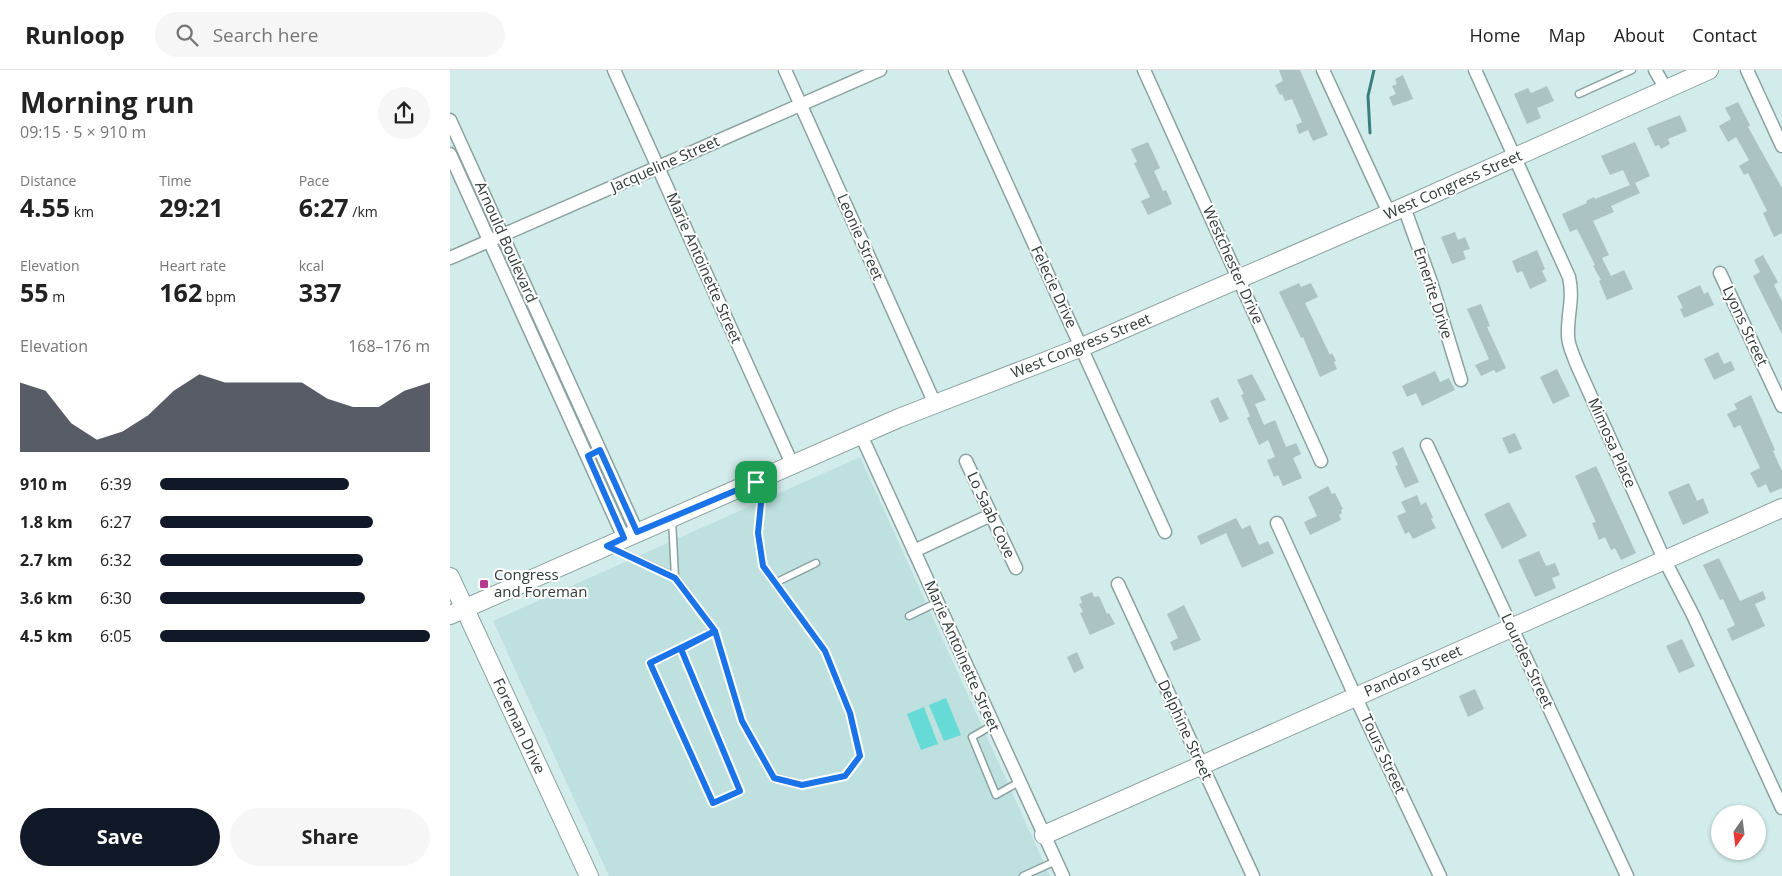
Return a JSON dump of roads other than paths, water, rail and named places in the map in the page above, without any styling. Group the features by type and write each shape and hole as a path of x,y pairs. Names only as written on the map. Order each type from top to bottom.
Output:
{"main road":[{"name":"West Congress Street","path":"457,611 861,435 935,404 1082,348 1709,70"},
{"name":"Pandora Street","path":"1044,835 1782,508"},
{"name":"Foreman Drive","path":"450,577 457,611 589,876"}],"street":[{"name":"Marie Antoinette Street","path":"614,70 793,466"},
{"name":"Leonie Street","path":"785,70 935,404"},
{"name":"Jacqueline Street","path":"450,258 880,70"},
{"name":"Felecie Drive","path":"955,70 1165,532"},
{"name":"Westchester Drive","path":"1144,70 1321,461"},
{"name":"Emerite Drive","path":"1324,70 1431,282 1461,380"},
{"name":"Mimosa Place","path":"1475,70 1569,277 1572,293 1568,338 1576,362 1664,559 1693,616 1782,808"},
{"path":"1655,70 1666,89"},
{"path":"1747,70 1782,146"},
{"name":"Arnould Boulevard","path":"450,120 455,145 502,236 600,450 630,535"},
{"name":"Arnould Boulevard","path":"450,154 588,456 630,535"},
{"name":"Lyons Street","path":"1720,273 1782,406"},
{"path":"538,348 551,342"},
{"path":"573,424 585,418"},
{"name":"Marie Antoinette Street","path":"861,435 1063,876"},
{"name":"Lourdes Street","path":"1427,445 1627,876"},
{"path":"588,456 600,450"},
{"name":"Lo Saab Cove","path":"966,461 1016,568"},
{"path":"914,550 991,515"},
{"name":"Tours Street","path":"1277,523 1355,696 1440,876"},
{"name":"Delphine Street","path":"1118,584 1253,876"}],"lane":[{"path":"1580,94 1632,70"},
{"path":"607,546 675,578 715,631 742,721 774,778 802,785 845,776 860,756 850,713 825,651 763,566 758,533 761,503 756,482"},
{"path":"672,517 675,578"},
{"path":"775,583 816,563"},
{"path":"909,616 938,602"},
{"path":"681,649 740,791 713,803 650,663 715,631"},
{"path":"994,725 972,738 996,795 1019,782"},
{"path":"1023,876 1056,861"}],"waterway":[{"path":"1370,133 1368,96 1374,70"}],"place":[{"name":"Congress and Foreman","path":"484,584"}]}
